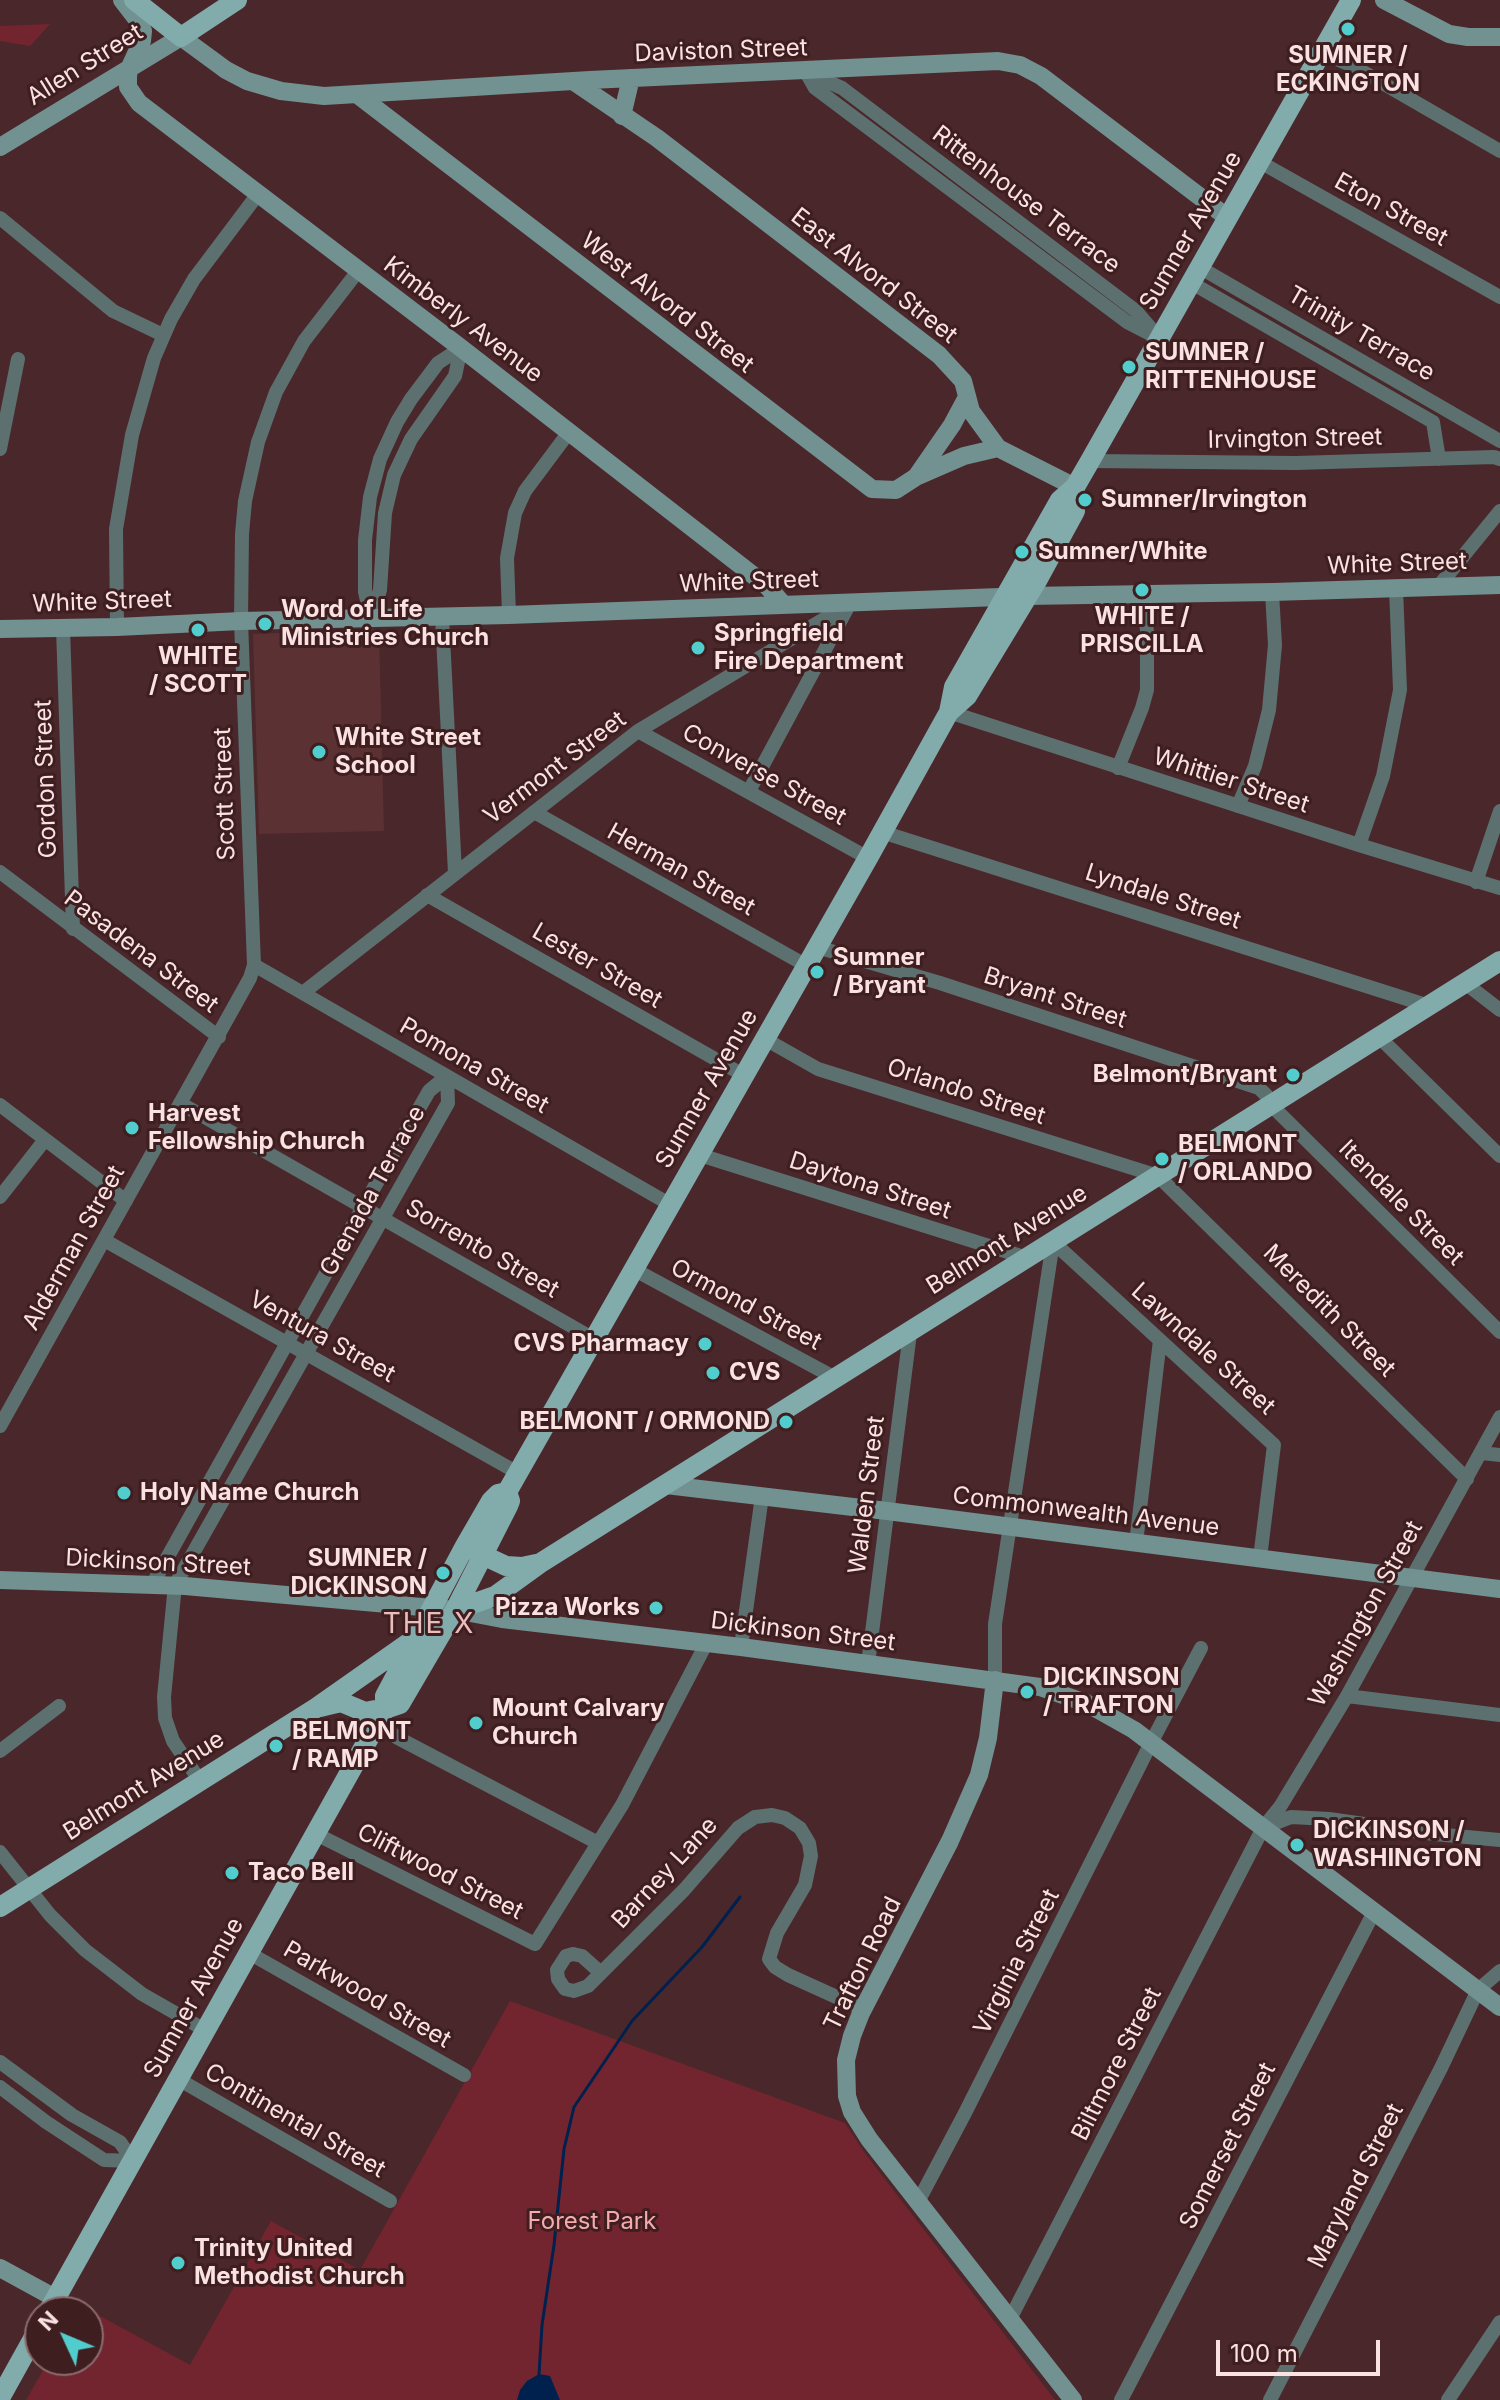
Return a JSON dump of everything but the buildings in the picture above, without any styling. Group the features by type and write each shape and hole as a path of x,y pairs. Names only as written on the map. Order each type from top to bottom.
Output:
{"main road":[{"path":"122,0 143,31 142,41 129,69"},
{"path":"134,0 181,37"},
{"name":"Allen Street","path":"0,147 237,0"},
{"name":"Sumner Avenue","path":"380,1713 400,1704 455,1610 491,1501 498,1494 507,1492 635,1270 949,712 954,687 1060,500 1075,487 1351,0"},
{"path":"1384,0 1446,33 1462,37 1500,37"},
{"name":"Daviston Street","path":"181,37 226,70 257,85 307,95 358,95 631,78 1005,62 1020,65 1041,76 1228,218"},
{"name":"Kimberly Avenue","path":"129,69 128,87 139,103 461,348 767,586 782,603"},
{"path":"622,116 631,78"},
{"name":"East Alvord Street","path":"573,81 657,138 939,355 965,384 975,418 998,448 1075,487"},
{"path":"396,124 396,107 407,92"},
{"name":"West Alvord Street","path":"358,95 865,486 890,491 901,488 916,477 956,459 998,448"},
{"path":"916,477 952,425 967,397"},
{"name":"Sumner Avenue","path":"949,712 967,696 1075,511 1075,487"},
{"name":"White Street","path":"0,629 509,615 782,603 1500,585"},
{"name":"Belmont Avenue","path":"455,1610 495,1596 542,1562 1500,961"},
{"name":"Commonwealth Avenue","path":"666,1485 1500,1589"},
{"name":"Sumner Avenue","path":"57,2296 316,1834 431,1609 474,1551"},
{"name":"Belmont Avenue","path":"474,1551 506,1566 522,1567 542,1562"},
{"name":"Dickinson Street","path":"0,1580 175,1585 455,1610 502,1619 1040,1687 1071,1696 1116,1718 1500,2007"},
{"name":"Belmont Avenue","path":"0,1907 316,1708 416,1637"},
{"name":"Trafton Road","path":"995,1680 988,1738 972,1793 852,2036 846,2060 849,2103 869,2139 1073,2400"},
{"path":"316,1708 341,1702 365,1712 380,1713 374,1698 349,1684"},
{"path":"0,2268 39,2296"},
{"path":"0,2398 24,2355"}],"street":[{"path":"1321,52 1353,66 1500,151"},
{"name":"Rittenhouse Terrace","path":"806,72 842,88 1136,311 1160,339"},
{"name":"Eton Street","path":"1260,162 1500,297"},
{"path":"117,627 116,529 125,471 147,377 163,335 194,279 258,194"},
{"path":"0,218 113,311 163,335"},
{"name":"Scott Street","path":"254,965 241,621 244,512 248,481 263,425 276,392 304,341 358,271"},
{"name":"Trinity Terrace","path":"1194,274 1500,441"},
{"name":"Trinity Terrace","path":"1194,274 1433,422 1439,459"},
{"path":"371,618 365,592 365,540 376,471 391,434 411,399 438,363 461,348"},
{"path":"371,618 380,590 384,522 398,463 455,376 461,348"},
{"path":"0,449 4,400 18,359"},
{"path":"1433,422 1442,407"},
{"path":"509,615 507,558 515,513 525,491 569,432"},
{"path":"391,434 409,443"},
{"name":"Irvington Street","path":"1090,461 1296,463 1500,459"},
{"path":"1438,587 1500,511"},
{"path":"367,517 384,522"},
{"path":"1359,845 1383,776 1400,690 1396,588"},
{"path":"1238,806 1255,766 1269,710 1275,645 1272,592"},
{"path":"1118,768 1147,690 1144,595"},
{"path":"749,791 850,603"},
{"name":"Vermont Street","path":"304,992 638,731 850,603"},
{"path":"442,617 455,873"},
{"name":"Gordon Street","path":"63,628 73,929"},
{"name":"Whittier Street","path":"949,712 1500,888"},
{"name":"Converse Street","path":"638,731 868,858"},
{"path":"1476,882 1500,811"},
{"name":"Herman Street","path":"534,812 807,966"},
{"name":"Lyndale Street","path":"882,832 1429,1006"},
{"path":"0,892 4,875"},
{"name":"Pasadena Street","path":"4,875 219,1037"},
{"name":"Lester Street","path":"427,895 745,1076"},
{"name":"Bryant Street","path":"817,947 940,983 1241,1080 1259,1088 1271,1105"},
{"name":"Pomona Street","path":"254,965 671,1205"},
{"name":"Alderman Street","path":"0,1426 219,1037 254,965"},
{"path":"1465,983 1500,1010"},
{"path":"1379,1037 1500,1156"},
{"name":"Orlando Street","path":"765,1039 818,1069 1158,1176"},
{"name":"Grenada Terrace","path":"152,1585 429,1091 447,1076"},
{"name":"Grenada Terrace","path":"175,1585 448,1103 447,1076"},
{"name":"Sorrento Street","path":"180,1103 594,1339"},
{"path":"0,1105 126,1201"},
{"name":"Itendale Street","path":"1271,1105 1500,1332"},
{"path":"0,1197 44,1141"},
{"name":"Daytona Street","path":"700,1155 1027,1258"},
{"name":"Meredith Street","path":"1158,1176 1467,1479"},
{"name":"Ventura Street","path":"104,1240 518,1473"},
{"path":"995,1680 995,1624 1053,1242"},
{"name":"Lawndale Street","path":"1053,1242 1274,1445 1260,1558"},
{"name":"Ormond Street","path":"635,1270 837,1379"},
{"name":"Walden Street","path":"868,1664 910,1333"},
{"path":"1136,1543 1160,1340"},
{"name":"Washington Street","path":"1263,1828 1280,1807 1347,1696 1500,1417"},
{"path":"1482,1453 1500,1455"},
{"path":"741,1647 762,1496"},
{"path":"175,1585 164,1697 165,1718 173,1741 200,1781"},
{"name":"Cliftwood Street","path":"316,1834 535,1944 622,1805 706,1644"},
{"name":"Virginia Street","path":"919,2200 1201,1648"},
{"path":"1347,1696 1500,1715"},
{"path":"0,1751 59,1706"},
{"path":"380,1713 387,1730 398,1738 598,1843"},
{"name":"Barney Lane","path":"601,1973 684,1890 738,1828 755,1817 772,1815 785,1818 800,1828 809,1843 811,1856 805,1885 777,1933 769,1959 788,1975 863,2009"},
{"path":"1263,1828 1291,1817 1500,1840"},
{"name":"Biltmore Street","path":"1010,2319 1263,1828"},
{"path":"0,1852 61,1927 112,1972 142,1994 205,2030"},
{"name":"Somerset Street","path":"1121,2400 1374,1912"},
{"name":"Parkwood Street","path":"249,1953 464,2075"},
{"path":"1478,1990 1500,1971"},
{"name":"Maryland Street","path":"1270,2400 1478,1990"},
{"path":"2,2068 72,2115 120,2142 133,2161"},
{"name":"Continental Street","path":"178,2079 390,2201"},
{"path":"0,2087 57,2130 106,2161 133,2161"},
{"path":"1448,2400 1500,2322"}],"shaded area":[{"name":"White Street School","path":"379,629 384,831 259,834 253,634"}],"green space":[{"path":"50,24 30,46 0,41 0,26"},
{"name":"Forest Park","path":"510,2001 845,2123 1055,2400 26,2400 40,2376 104,2376 104,2318 190,2365 271,2221 360,2270"}],"water":[{"path":"539,2374 550,2376 560,2400 517,2400 527,2381"}],"waterway":[{"path":"539,2374 542,2325 564,2149 574,2107 632,2021 702,1947 740,1897"}],"place":[{"name":"SUMNER / ECKINGTON","path":"1348,29"},
{"name":"SUMNER / RITTENHOUSE","path":"1129,367"},
{"name":"Sumner/Irvington","path":"1085,500"},
{"name":"Sumner/White","path":"1022,552"},
{"name":"WHITE / PRISCILLA","path":"1142,590"},
{"name":"Word of Life Ministries Church","path":"265,624"},
{"name":"WHITE / SCOTT","path":"198,630"},
{"name":"Springfield Fire Department","path":"698,648"},
{"name":"White Street School","path":"319,752"},
{"name":"Sumner / Bryant","path":"817,972"},
{"name":"Belmont/Bryant","path":"1293,1075"},
{"name":"Harvest Fellowship Church","path":"132,1128"},
{"name":"BELMONT / ORLANDO","path":"1162,1159"},
{"name":"CVS Pharmacy","path":"705,1344"},
{"name":"CVS","path":"713,1373"},
{"name":"BELMONT / ORMOND","path":"786,1422"},
{"name":"Holy Name Church","path":"124,1493"},
{"name":"SUMNER / DICKINSON","path":"443,1573"},
{"name":"Pizza Works","path":"656,1608"},
{"name":"DICKINSON / TRAFTON","path":"1027,1692"},
{"name":"Mount Calvary Church","path":"476,1723"},
{"name":"BELMONT / RAMP","path":"276,1746"},
{"name":"DICKINSON / WASHINGTON","path":"1297,1845"},
{"name":"Taco Bell","path":"232,1873"},
{"name":"Trinity United Methodist Church","path":"178,2263"}],"district":[{"name":"THE X","path":"429,1625"}]}
